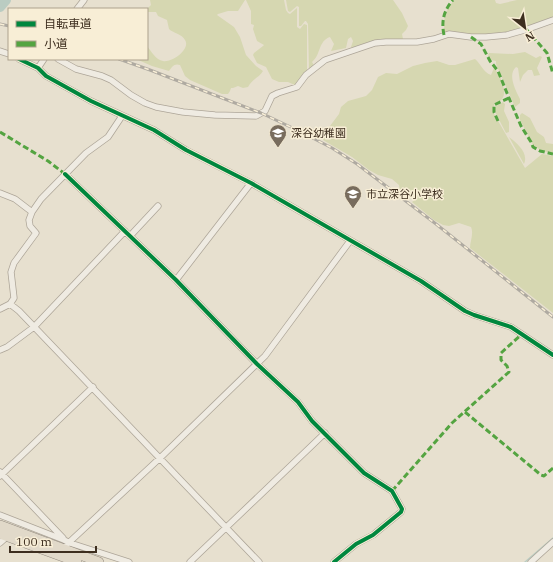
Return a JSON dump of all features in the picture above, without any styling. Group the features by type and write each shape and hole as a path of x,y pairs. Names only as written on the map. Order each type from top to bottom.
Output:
{"highway":[{"path":"0,525 6,533 77,562"},
{"path":"6,533 66,544 99,562"}],"street":[{"path":"78,8 84,0"},
{"path":"60,60 76,69 111,80 131,95 156,107 183,112 215,115 256,116 265,111 272,96 297,87 306,75 325,60 376,43 417,42 434,39 449,34 471,37 507,35 553,20"},
{"path":"21,60 38,68 46,76 122,116 154,130 186,150 252,183 421,281 474,315 510,326 553,355"},
{"path":"38,68 43,60"},
{"path":"0,309 10,304 14,298 11,272 14,263 36,233 30,226 29,220 32,212 41,199 86,153 108,137 122,116"},
{"path":"65,174 176,280 257,364 298,402 312,421 364,473 392,491 402,511 373,535 356,544 334,562"},
{"path":"176,280 252,183"},
{"path":"0,193 14,199 32,212"},
{"path":"130,236 158,206"},
{"path":"0,350 7,347 34,327 125,231"},
{"path":"66,544 160,458 265,356 350,241"},
{"path":"10,304 19,310 259,562"},
{"path":"66,544 1,474 93,387"},
{"path":"190,562 325,433"},
{"path":"0,515 66,544 129,562"},
{"path":"0,543 6,533"},
{"path":"531,562 553,542"}],"green space":[{"path":"150,0 245,0 238,11 228,11 217,15 234,27 240,37 246,55 263,71 248,87 243,88 238,86 231,88 228,94 222,94 190,80 185,76 180,65 175,65 169,71 138,60 148,60 148,47 160,60 171,60 180,55 186,44 182,36 169,29 167,20 158,16 156,12 148,12 148,8 151,5"},
{"path":"246,0 284,0 286,10 290,14 297,8 297,27 300,29 304,24 307,25 307,70 297,86 288,82 279,82 272,79 266,67 257,63 253,55 264,45 257,41 253,29 254,25 251,24 251,11"},
{"path":"286,0 393,0 402,13 408,26 402,34 403,39 401,41 354,49 351,47 353,41 351,37 348,39 346,48 331,51 334,44 330,37 323,42 317,56 312,62 315,67 309,70 308,24 305,21 301,26 299,26 299,7 297,6 290,12 288,11"},
{"path":"454,0 495,0 496,3 500,4 517,0 553,0 553,19 523,29 486,36 445,33 445,15"},
{"path":"525,52 536,58 540,56 542,57 537,68 540,75 534,76 532,70 528,70 523,75 520,82 518,68 516,67 513,70 512,79 520,99 520,103 515,107 496,61 491,60 488,55 489,53 513,54"},
{"path":"475,59 486,72 491,75 494,68 499,74 504,88 504,96 494,105 493,112 525,168 542,154 553,156 553,313 470,248 472,235 471,227 459,223 449,226 443,225 434,220 412,202 416,199 414,194 400,191 399,185 392,179 378,175 369,170 352,157 323,140 324,134 339,114 341,107 348,101 366,96 372,90 378,77 386,73 397,74 413,66 425,63 437,61 449,65 455,65"},
{"path":"503,102 505,104 504,111 509,122 509,132 506,133 494,110 496,106"},
{"path":"522,113 530,118 537,132 544,137 546,143 553,144 553,153 542,151 533,145 520,120 520,115"},
{"path":"509,137 519,145 524,152 524,164"}],"waterway":[{"path":"0,7 6,0"},
{"path":"525,562 553,538"}],"railway":[{"path":"0,24 8,26"},
{"path":"122,60 261,113 332,148 357,164 436,224 553,317"}],"marked path":[{"path":"444,35 444,16 447,8 453,0"},
{"path":"526,29 547,53 553,74"},
{"path":"471,37 481,44 490,61 498,71 521,126 533,147 540,151 553,154"},
{"path":"498,121 494,112 494,105 509,98"},
{"path":"0,132 48,161 65,174"},
{"path":"392,491 452,423 509,372 507,366 501,360 501,353 522,334"},
{"path":"465,412 541,475 544,476 553,468"}],"cycle path":[{"path":"21,60 38,68 46,76 91,101 154,130 186,150 251,183 421,281 465,311 511,327 553,355"},
{"path":"65,174 176,280 257,364 298,402 312,421 364,473 392,491 402,509 401,512 373,535 356,544 334,562"}],"place":[{"name":"深谷幼稚園","path":"278,148"},
{"name":"市立深谷小学校","path":"353,209"}]}
